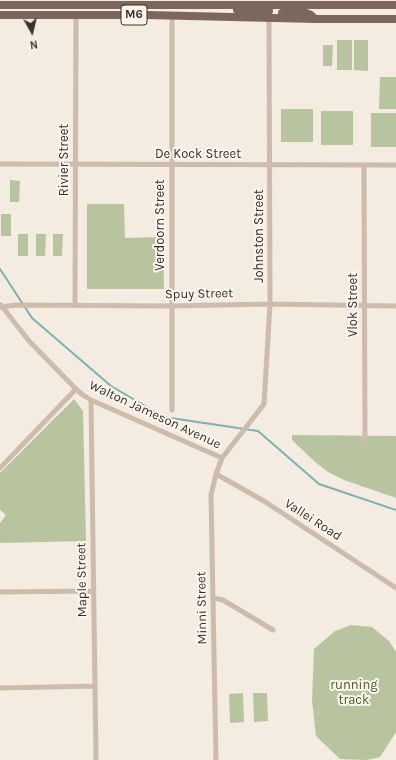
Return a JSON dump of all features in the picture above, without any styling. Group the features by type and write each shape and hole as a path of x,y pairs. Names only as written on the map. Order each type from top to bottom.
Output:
{"main road":[{"name":"M6","path":"0,5 76,2 173,2 269,10 316,19 396,19"},
{"name":"M6","path":"0,15 172,15 269,10 364,2 396,5"}],"street":[{"name":"Johnston Street","path":"222,458 264,404 270,304 269,10"},
{"name":"Rivier Street","path":"75,305 76,15"},
{"name":"Verdoorn Street","path":"172,15 172,410"},
{"name":"De Kock Street","path":"0,164 396,165"},
{"name":"Vlok Street","path":"364,165 365,444"},
{"name":"Spuy Street","path":"1,305 171,306 270,304 396,306"},
{"name":"Walton Jameson Avenue","path":"1,305 29,341 76,389 90,400 222,458"},
{"path":"0,468 76,389"},
{"name":"Maple Street","path":"90,400 96,760"},
{"name":"Minni Street","path":"216,760 211,501 212,485 222,458"},
{"name":"Vallei Road","path":"216,474 264,501 396,588"},
{"path":"0,592 93,591"},
{"path":"213,598 223,600 273,630"},
{"path":"0,688 95,686"}],"green space":[{"path":"337,40 352,40 352,70 337,70"},
{"path":"354,40 368,40 368,71 354,70"},
{"path":"323,45 333,45 332,66 323,66"},
{"path":"380,77 396,77 396,109 379,109"},
{"path":"281,109 313,109 313,142 281,142"},
{"path":"321,111 353,111 353,145 321,145"},
{"path":"371,113 396,113 396,147 371,147"},
{"path":"10,180 20,181 19,202 10,202"},
{"path":"87,204 124,204 125,238 163,237 164,289 87,289"},
{"path":"1,214 11,214 11,236 1,236"},
{"path":"18,234 28,234 28,256 18,256"},
{"path":"36,234 46,234 45,256 36,256"},
{"path":"53,234 63,234 62,256 53,256"},
{"path":"74,399 83,411 86,541 0,543 0,523 6,515 0,510 0,473"},
{"path":"292,435 396,436 396,498 344,480 328,472 292,440"},
{"name":"running track","path":"351,625 372,627 389,641 396,652 396,732 380,757 367,760 340,759 316,736 312,700 314,649 335,631"},
{"path":"243,693 244,722 230,723 229,694"},
{"path":"253,693 267,693 268,721 254,722"}],"waterway":[{"path":"0,269 32,318 111,386 164,417 258,431 319,484 396,510"}]}
